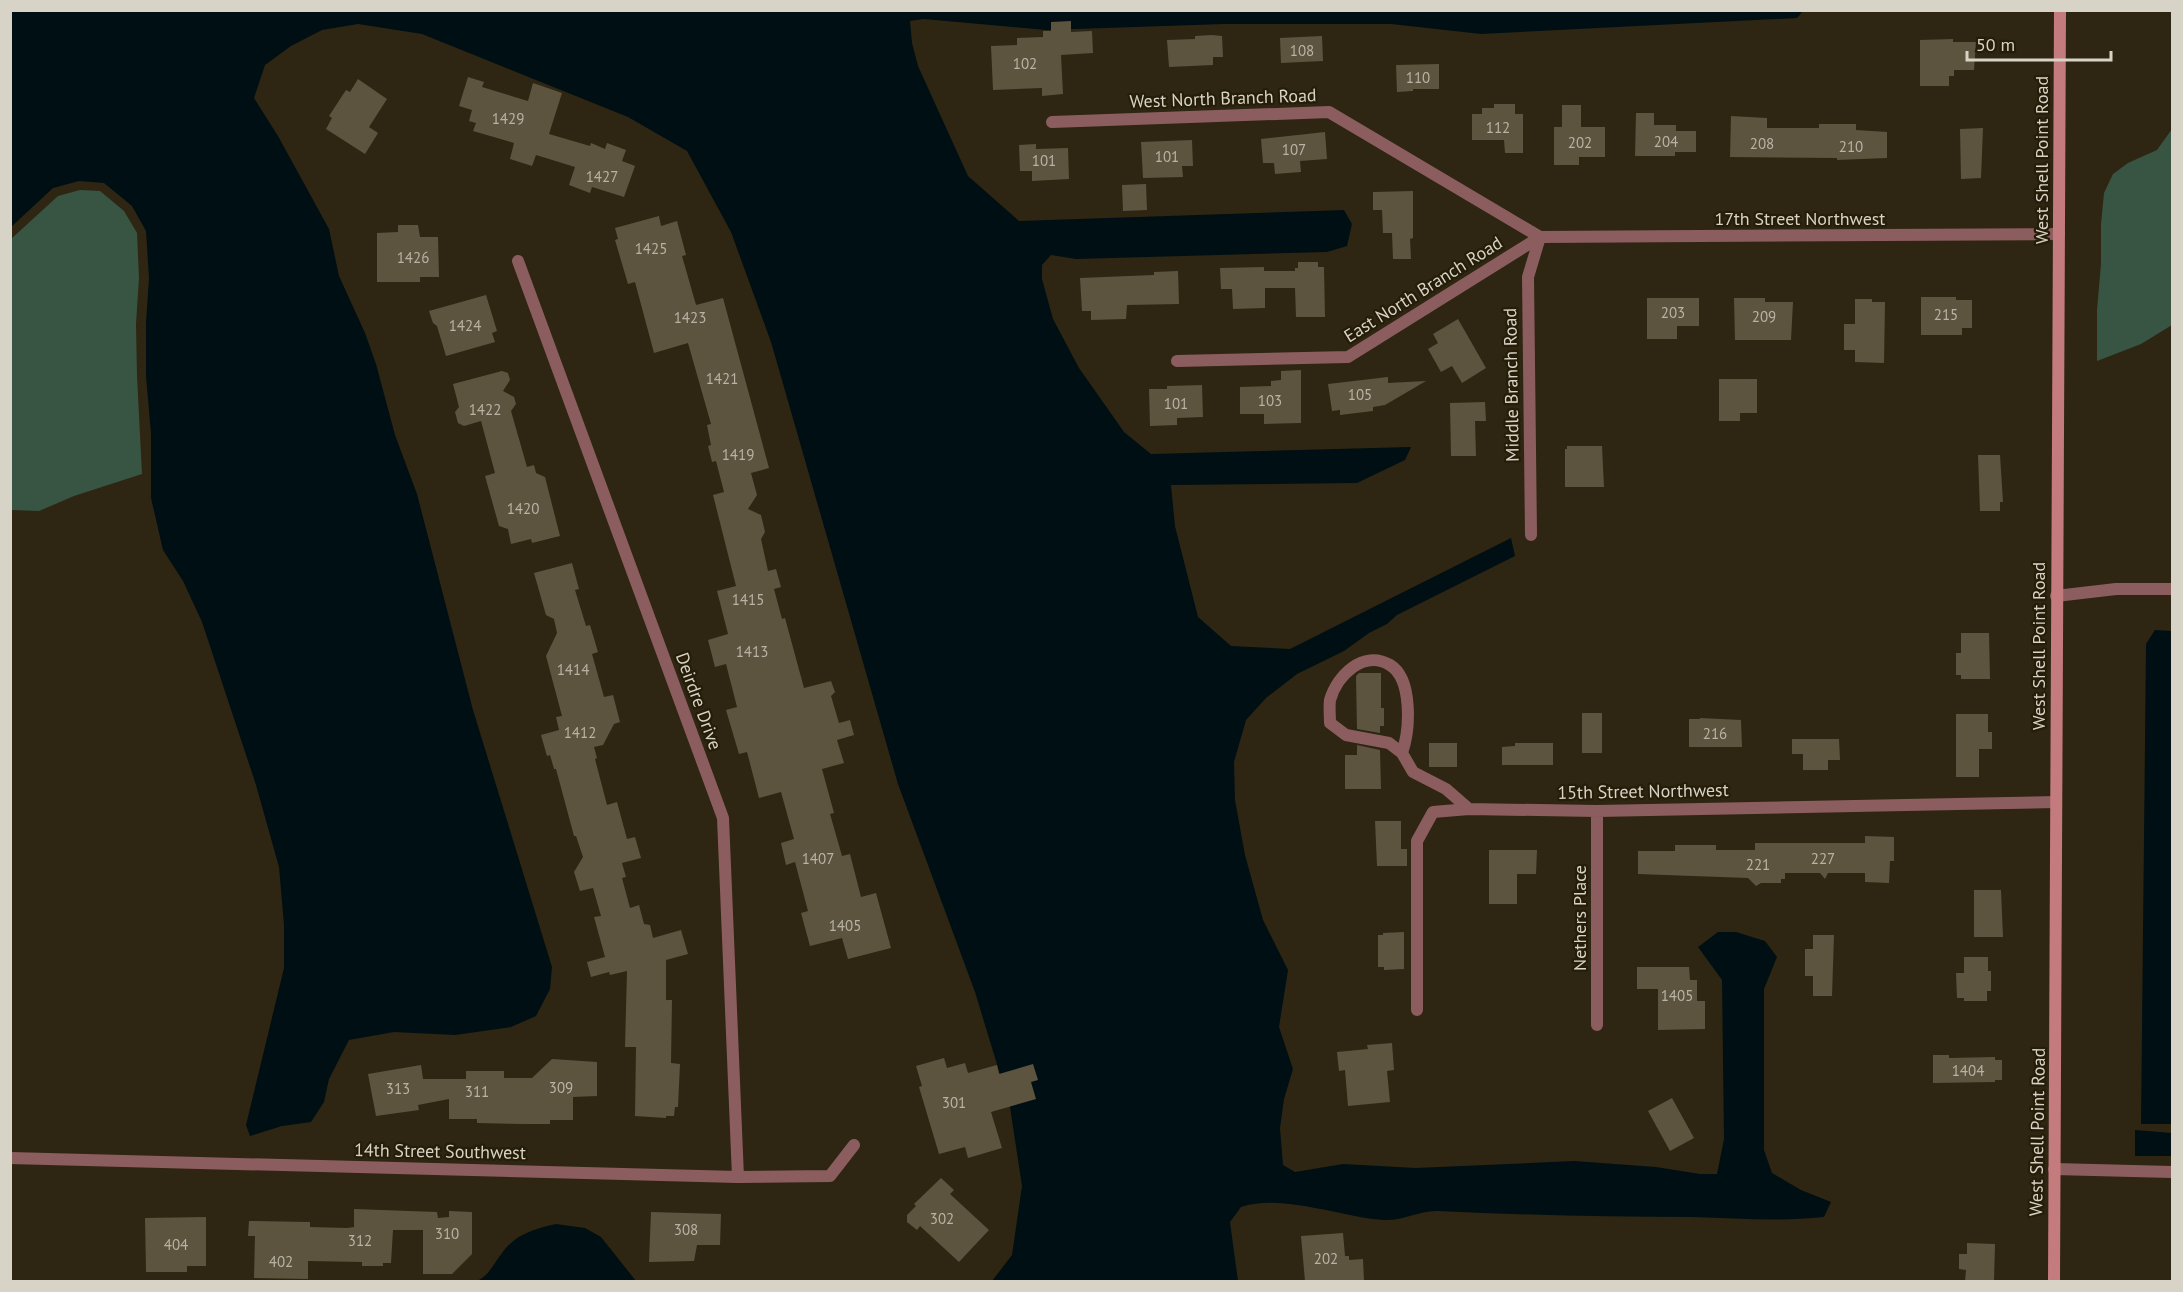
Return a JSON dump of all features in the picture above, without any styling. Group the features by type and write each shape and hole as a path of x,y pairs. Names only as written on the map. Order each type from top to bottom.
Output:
{"street":[{"name":"West Shell Point Road","path":"2054,1281 2060,10"},
{"name":"West North Branch Road","path":"1052,122 1329,112 1540,237"},
{"name":"17th Street Northwest","path":"1540,237 2059,234"},
{"name":"East North Branch Road","path":"1177,361 1348,357 1540,237"},
{"name":"Middle Branch Road","path":"1531,535 1528,277 1540,237"},
{"name":"Deirdre Drive","path":"518,261 723,818 738,1177"},
{"path":"2056,596 2116,589 2172,589"},
{"path":"1402,753 1408,716 1407,694 1399,676 1391,666 1382,662 1360,663 1348,670 1340,679 1330,701 1330,723 1346,735 1389,743 1402,753 1413,772 1446,789 1468,809"},
{"name":"15th Street Northwest","path":"1417,1010 1417,841 1433,812 1468,809 1597,811 2056,802"},
{"name":"Nethers Place","path":"1597,811 1598,1024"},
{"name":"14th Street Southwest","path":"10,1158 738,1177 830,1176 854,1145"},
{"path":"2054,1169 2172,1172"}],"green space":[{"path":"2172,129 2172,325 2141,344 2097,361 2097,310 2104,193 2113,174 2128,163 2157,150"},
{"path":"80,190 100,191 124,211 137,233 139,278 136,324 137,376 142,474 74,496 39,511 11,510 11,239 58,196"}],"shaded area":[{"path":"11,11 1803,11 1797,18 1481,34 1391,24 1224,24 1046,30 924,19 910,21 912,43 918,66 968,176 1019,221 1344,210 1352,224 1347,246 1327,252 1076,259 1051,255 1042,265 1042,279 1053,319 1079,368 1124,432 1151,454 1411,447 1405,460 1357,483 1171,485 1175,526 1198,617 1231,646 1290,649 1511,538 1515,556 1397,615 1387,624 1369,633 1344,651 1297,674 1266,698 1246,720 1234,762 1235,800 1245,855 1263,920 1288,970 1279,1027 1293,1069 1284,1099 1280,1128 1283,1165 1295,1172 1343,1164 1416,1168 1574,1161 1717,1174 1724,1139 1722,980 1698,947 1718,932 1736,932 1765,941 1777,957 1764,989 1764,1150 1772,1173 1801,1190 1831,1202 1824,1217 1758,1219 1565,1216 1438,1211 1384,1220 1292,1204 1257,1203 1241,1207 1230,1222 1238,1281 992,1281 1012,1255 1022,1186 1010,1107 975,992 898,784 771,342 731,232 687,151 628,117 422,34 358,24 322,30 291,46 265,65 254,98 278,136 329,229 339,276 365,333 376,364 395,435 417,494 473,710 552,967 550,989 536,1016 511,1027 455,1035 394,1032 349,1040 329,1079 324,1102 311,1122 282,1126 250,1136 246,1125 284,968 284,925 279,867 256,785 202,622 183,581 163,550 151,498 151,434 146,376 149,278 146,231 132,206 104,183 79,181 53,188 11,227"},
{"path":"2155,630 2172,631 2172,1124 2141,1124 2146,644"},
{"path":"2135,1130 2172,1133 2172,1156 2135,1156"},
{"path":"556,1224 585,1228 601,1237 636,1281 477,1281 488,1272 513,1241 533,1230"}],"building":[{"path":"1071,21 1071,32 1092,31 1093,53 1061,55 1063,94 1042,96 1042,88 993,90 991,46 1017,45 1017,38 1043,37 1043,31 1051,31 1051,22"},
{"path":"1195,36 1222,36 1223,57 1213,57 1213,65 1169,67 1167,40 1195,39"},
{"path":"1322,36 1323,61 1281,63 1280,38"},
{"path":"1953,39 1953,42 1976,42 1974,70 1954,70 1954,76 1949,76 1949,86 1920,86 1920,40"},
{"path":"1439,64 1439,89 1413,89 1413,91 1397,92 1396,65"},
{"path":"468,77 484,82 482,87 528,101 533,83 562,93 549,134 590,146 591,143 605,149 607,143 626,150 622,161 635,166 624,197 592,187 590,193 569,185 575,167 536,155 532,166 510,159 514,143 473,131 476,123 469,121 472,110 459,106"},
{"path":"358,79 387,99 369,127 378,133 365,154 326,129 332,118 329,116 346,90 350,92"},
{"path":"1494,104 1515,104 1515,114 1523,114 1523,153 1505,153 1504,140 1472,140 1472,114 1482,114 1482,108 1494,108"},
{"path":"1562,105 1581,105 1581,127 1605,127 1605,157 1579,157 1579,165 1554,165 1554,127 1562,127"},
{"path":"1636,113 1654,113 1654,125 1676,125 1676,131 1696,131 1696,152 1675,152 1675,156 1635,156"},
{"path":"1731,116 1767,118 1767,128 1819,128 1819,124 1856,124 1856,130 1887,132 1887,158 1837,160 1837,158 1730,157"},
{"path":"1983,128 1981,178 1961,179 1960,129"},
{"path":"1325,132 1327,159 1300,161 1301,172 1275,174 1274,163 1263,163 1261,139"},
{"path":"1192,140 1193,166 1182,166 1183,177 1143,178 1141,142"},
{"path":"1036,144 1036,149 1068,148 1069,179 1032,181 1032,171 1020,171 1019,145"},
{"path":"1146,184 1147,210 1123,211 1122,185"},
{"path":"1413,191 1411,259 1393,259 1392,233 1383,233 1382,210 1373,210 1373,192"},
{"path":"659,216 661,226 677,221 686,255 682,256 696,305 723,298 769,468 751,473 757,495 748,509 761,515 765,532 761,539 768,571 776,569 781,587 774,589 782,619 785,618 804,688 831,681 835,692 831,696 839,723 850,720 854,735 837,740 844,763 822,769 834,813 830,814 842,856 850,854 861,897 876,893 891,948 848,959 842,938 810,946 801,913 808,911 795,862 786,865 781,843 794,839 781,792 759,798 747,752 739,754 726,710 737,707 726,664 715,667 708,640 728,634 717,591 736,586 713,495 724,492 716,461 712,462 708,446 711,445 707,425 711,424 688,343 654,353 635,282 628,284 615,240 618,239 615,228"},
{"path":"398,225 418,225 420,237 438,237 439,277 420,277 420,282 377,282 377,233 398,232"},
{"path":"1298,262 1318,262 1318,267 1324,267 1325,317 1296,317 1295,288 1265,288 1265,308 1233,309 1232,289 1221,289 1220,268 1264,267 1264,271 1295,271 1295,268 1298,268"},
{"path":"1178,271 1179,304 1127,305 1126,319 1091,320 1091,311 1082,311 1080,278 1154,275 1154,272"},
{"path":"486,295 497,331 492,333 495,342 446,356 437,326 433,323 429,311"},
{"path":"1921,297 1956,297 1956,300 1972,300 1972,328 1962,328 1962,335 1921,335"},
{"path":"1647,298 1699,298 1699,326 1677,326 1677,339 1647,339"},
{"path":"1734,298 1765,298 1765,302 1793,302 1791,340 1735,340"},
{"path":"1855,299 1885,302 1884,363 1855,362 1855,350 1844,350 1844,324 1855,324"},
{"path":"1458,319 1486,368 1462,383 1452,366 1441,372 1428,349 1438,343 1433,334"},
{"path":"1301,370 1301,423 1264,424 1264,414 1240,414 1240,387 1271,386 1271,381 1281,380 1281,371"},
{"path":"502,371 508,373 510,380 503,391 514,397 516,404 511,411 527,467 534,465 536,473 545,477 560,536 532,543 531,539 511,544 508,529 499,526 485,476 495,473 481,421 464,426 458,423 455,412 459,407 453,384"},
{"path":"1388,377 1388,383 1426,381 1385,405 1373,407 1373,411 1340,415 1340,410 1332,411 1328,384"},
{"path":"1719,379 1757,379 1757,413 1740,413 1740,421 1719,421"},
{"path":"1202,385 1203,417 1177,418 1177,425 1150,426 1149,389"},
{"path":"1485,402 1486,421 1475,421 1476,456 1451,456 1450,403"},
{"path":"1567,446 1602,446 1604,487 1565,487 1565,449"},
{"path":"1978,455 2000,455 2003,502 2000,502 2000,511 1980,511"},
{"path":"572,563 579,589 575,590 586,626 590,625 598,652 592,654 604,697 613,695 620,722 614,724 603,745 594,747 607,805 617,802 627,839 635,837 641,858 622,863 626,877 622,878 630,908 639,905 644,924 650,925 653,938 681,930 688,954 666,960 666,1000 672,1000 671,1063 680,1064 678,1107 675,1107 674,1116 666,1116 666,1118 635,1116 636,1047 625,1047 627,971 610,975 609,972 591,977 587,962 605,957 594,917 601,916 593,888 580,891 574,872 583,857 576,836 574,836 556,769 554,769 550,755 547,756 541,735 559,730 556,717 562,716 546,656 557,633 554,619 546,615 534,573"},
{"path":"1961,633 1989,633 1990,679 1961,679 1961,675 1956,675 1956,653 1961,653"},
{"path":"1359,673 1381,673 1381,708 1384,708 1384,726 1380,726 1380,733 1357,729 1356,676"},
{"path":"1582,713 1602,713 1602,753 1582,753"},
{"path":"1956,714 1988,714 1988,732 1992,732 1992,749 1979,749 1979,777 1956,777"},
{"path":"1689,719 1741,720 1742,747 1689,747"},
{"path":"1792,739 1839,739 1840,760 1828,760 1828,770 1803,770 1803,754 1792,754"},
{"path":"1429,743 1457,743 1457,767 1429,767"},
{"path":"1515,743 1553,743 1553,765 1502,765 1502,747 1515,746"},
{"path":"1357,745 1380,750 1381,789 1345,789 1345,755 1357,755"},
{"path":"1375,821 1401,821 1401,849 1407,849 1407,866 1377,866"},
{"path":"1865,836 1894,837 1894,861 1890,861 1889,883 1865,882 1865,873 1828,873 1825,879 1820,873 1785,873 1785,879 1781,879 1781,883 1761,883 1756,886 1748,878 1638,874 1638,851 1675,851 1675,845 1716,845 1716,850 1755,850 1755,843 1865,843"},
{"path":"1489,850 1537,850 1536,874 1517,874 1517,904 1489,904"},
{"path":"1974,890 2001,890 2003,937 1974,937"},
{"path":"1404,932 1404,969 1384,970 1384,967 1378,967 1378,935"},
{"path":"1813,935 1834,935 1832,996 1813,996 1813,976 1805,976 1805,949 1813,949"},
{"path":"1964,957 1988,957 1991,991 1987,991 1987,1001 1964,1001 1964,998 1957,998 1956,973 1964,973"},
{"path":"1637,967 1689,967 1690,980 1697,980 1697,1001 1705,1001 1705,1029 1658,1030 1658,989 1637,989"},
{"path":"1392,1043 1394,1070 1387,1071 1390,1102 1348,1106 1345,1070 1339,1071 1337,1052 1368,1049 1367,1045"},
{"path":"1933,1055 1949,1055 1949,1058 1995,1057 1995,1060 2002,1060 2002,1080 1933,1083"},
{"path":"944,1058 947,1068 965,1063 968,1073 997,1065 999,1074 1033,1064 1038,1080 1031,1082 1036,1099 991,1112 1002,1148 968,1158 965,1147 939,1154 919,1087 922,1086 916,1066"},
{"path":"552,1059 597,1062 597,1096 573,1097 573,1120 550,1120 550,1124 525,1124 477,1123 477,1119 449,1119 449,1099 418,1105 419,1110 376,1116 368,1074 421,1065 423,1079 466,1079 466,1071 504,1071 504,1078 532,1078"},
{"path":"1672,1098 1694,1138 1670,1151 1648,1111"},
{"path":"941,1178 954,1190 950,1194 989,1230 959,1262 920,1226 917,1230 907,1222 907,1215 916,1206 914,1204"},
{"path":"354,1209 437,1212 438,1218 449,1217 449,1211 472,1212 472,1254 452,1274 423,1274 423,1230 393,1230 391,1263 383,1263 383,1266 362,1266 362,1262 308,1261 308,1279 254,1278 255,1236 248,1236 249,1221 310,1222 310,1227 347,1228 354,1227"},
{"path":"651,1212 721,1214 720,1245 697,1245 694,1261 649,1262"},
{"path":"206,1217 206,1266 187,1266 187,1272 146,1272 145,1218"},
{"path":"1343,1233 1345,1256 1349,1256 1349,1260 1363,1259 1364,1281 1305,1281 1301,1236"},
{"path":"1967,1243 1995,1244 1994,1281 1965,1281 1966,1270 1959,1269 1959,1254 1967,1254"}]}
